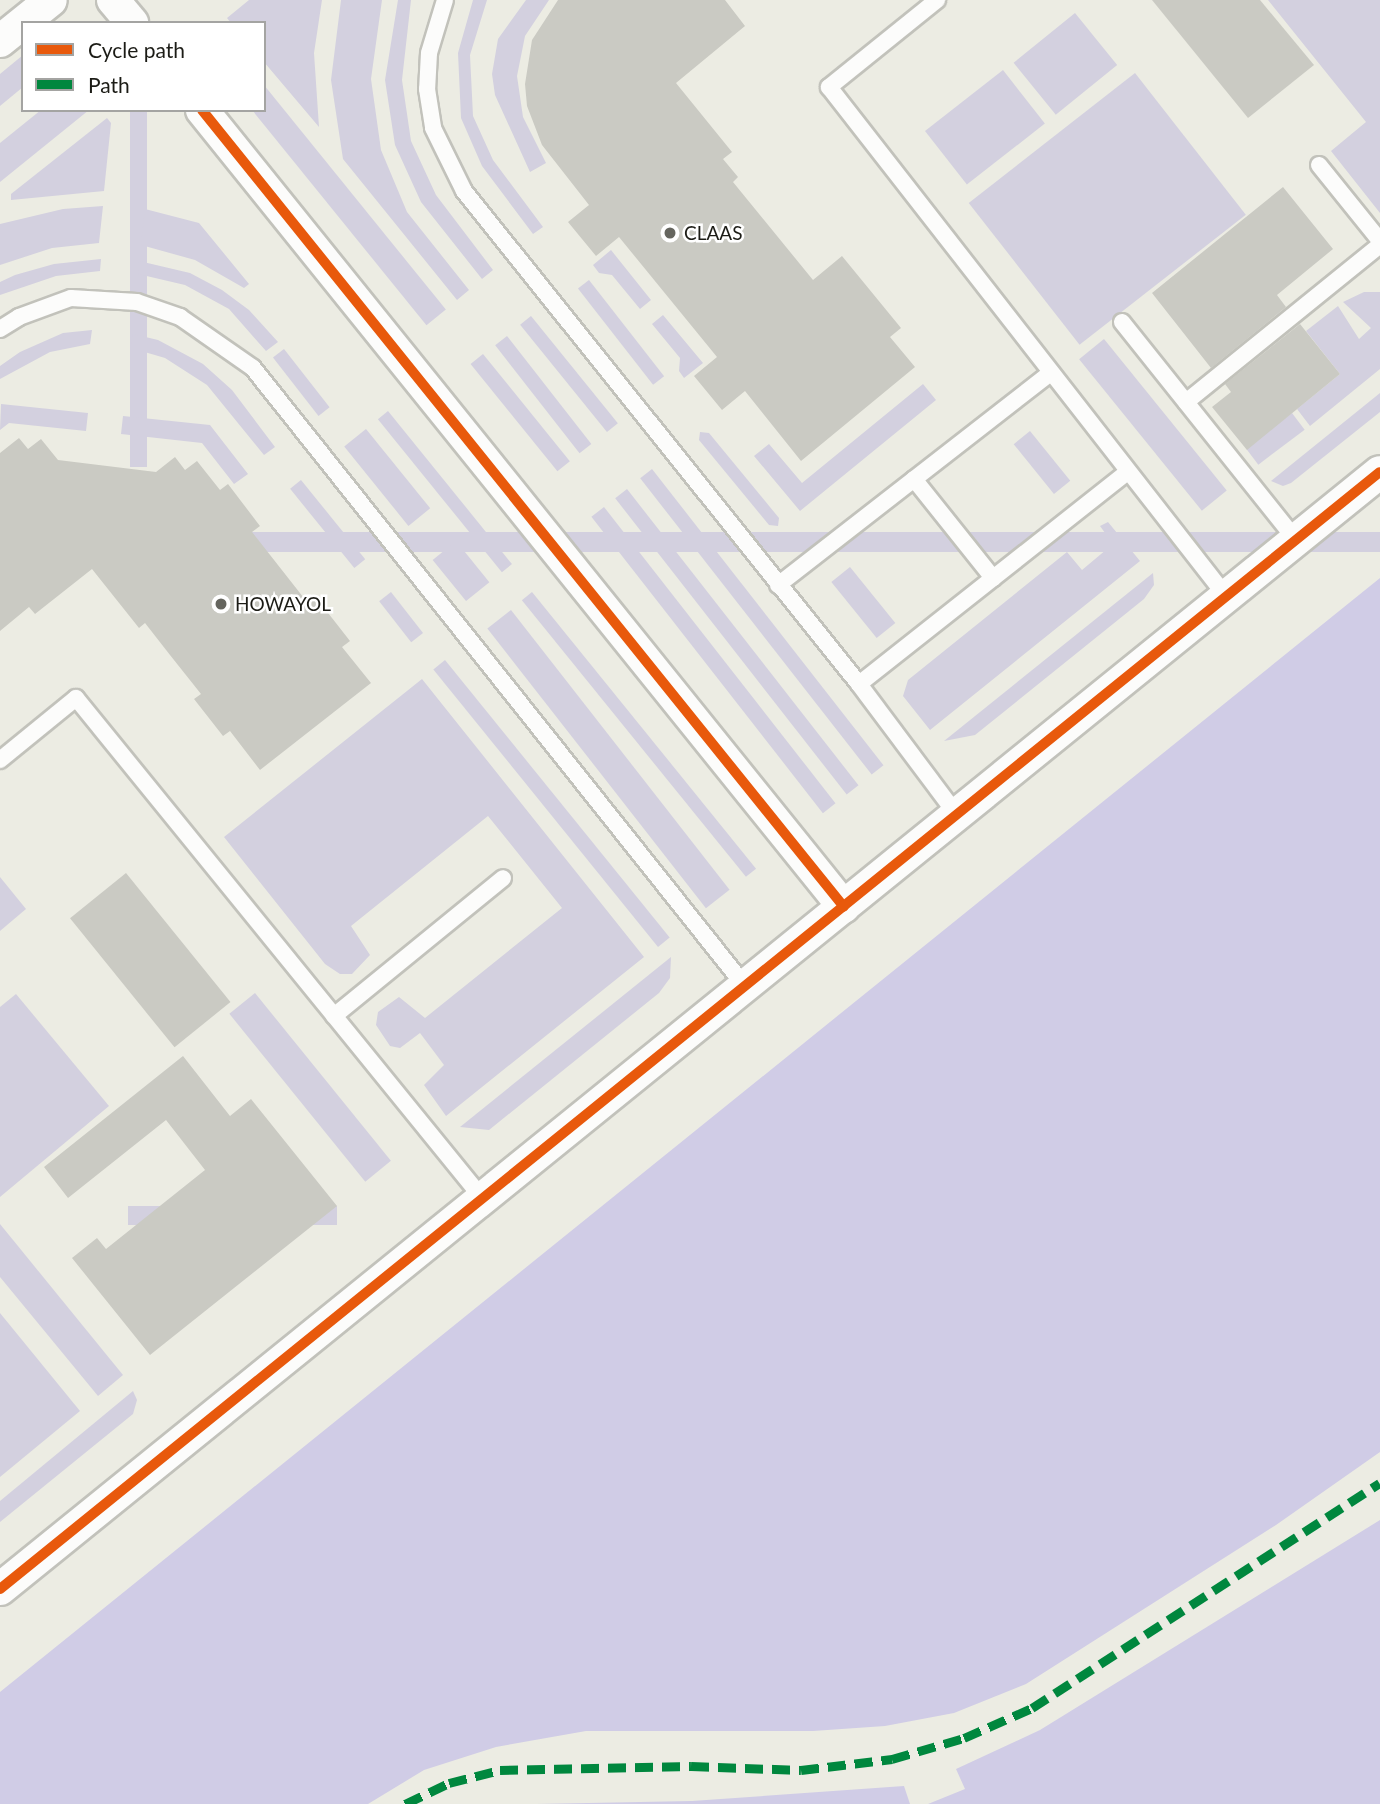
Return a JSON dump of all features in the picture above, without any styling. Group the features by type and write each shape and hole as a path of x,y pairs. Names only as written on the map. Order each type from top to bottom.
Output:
{"street":[{"path":"25,21 51,0"},
{"path":"113,0 130,21"},
{"path":"0,41 21,24"},
{"path":"204,112 844,907"},
{"path":"2,1583 483,1199 1380,472"}],"lane":[{"path":"445,0 429,53 427,89 433,128 452,171 474,207 859,684 957,814"},
{"path":"937,0 829,87 1226,596"},
{"path":"1186,402 1380,243 1319,164"},
{"path":"0,329 19,317 71,298 137,302 180,317 253,368 746,986"},
{"path":"1122,322 1296,540"},
{"path":"778,585 1050,373"},
{"path":"859,684 1127,472"},
{"path":"914,479 993,578"},
{"path":"0,760 76,698 483,1199"},
{"path":"334,1016 503,878"}],"shaded area":[{"path":"249,0 322,0 314,53 319,127 266,64 266,21 229,21 227,18"},
{"path":"341,0 382,0 371,79 381,150 407,212 469,290 457,300 343,159 331,80"},
{"path":"398,0 411,0 402,80 411,141 436,195 493,270 482,279 421,202 395,145 385,80"},
{"path":"473,0 487,0 470,55 473,116 493,160 543,227 533,234 482,166 461,118 458,53"},
{"path":"526,0 549,0 525,36 517,76 523,117 546,163 530,172 495,95 492,74 498,39"},
{"path":"1268,0 1380,0 1380,213 1331,151 1366,122"},
{"path":"1075,13 1117,65 1056,115 1014,63"},
{"path":"21,57 21,89 0,106 0,74"},
{"path":"1003,70 1045,124 967,185 925,131"},
{"path":"1135,73 1246,215 1080,345 969,203"},
{"path":"266,87 446,310 426,325 254,112 266,112"},
{"path":"39,112 87,112 0,182 0,143"},
{"path":"130,112 147,112 147,467 130,467"},
{"path":"107,118 111,123 104,191 11,200 11,194"},
{"path":"103,206 99,243 52,248 0,265 0,224 63,209"},
{"path":"145,209 199,223 249,284 244,288 195,260 141,245"},
{"path":"611,250 651,300 640,309 612,275 599,273 593,265"},
{"path":"101,259 100,271 56,276 0,295 0,282 15,275 54,264"},
{"path":"139,261 190,273 222,290 249,310 278,342 266,351 229,309 185,285 138,274"},
{"path":"589,280 664,376 653,385 578,289"},
{"path":"1364,292 1380,292 1380,369 1310,426 1297,409 1340,374 1306,331 1338,306 1359,339 1371,328 1343,302"},
{"path":"663,315 703,363 684,378 679,371 680,358 652,324"},
{"path":"531,316 618,423 607,432 520,325"},
{"path":"92,330 90,344 50,352 0,379 0,366 20,352 63,333"},
{"path":"133,334 158,340 203,364 232,390 275,447 264,455 207,385 165,358 131,348"},
{"path":"507,336 591,444 580,453 495,345"},
{"path":"1104,339 1227,491 1202,511 1079,359"},
{"path":"284,349 330,407 319,416 273,358"},
{"path":"483,354 570,461 557,471 471,364"},
{"path":"923,384 936,400 800,511 754,456 769,444 802,483"},
{"path":"1380,393 1380,412 1291,483 1283,486 1271,481"},
{"path":"1,404 88,413 86,431 9,423 0,430"},
{"path":"388,411 512,564 502,572 378,419"},
{"path":"1292,413 1305,430 1258,465 1246,448"},
{"path":"123,416 210,425 248,474 234,484 202,443 121,434"},
{"path":"366,429 430,508 408,526 344,447"},
{"path":"1030,431 1070,481 1054,494 1014,444"},
{"path":"700,432 709,433 779,518 778,526 769,525 699,440"},
{"path":"652,469 883,765 872,775 640,478"},
{"path":"301,480 365,559 354,568 290,489"},
{"path":"627,489 858,785 847,795 615,498"},
{"path":"604,507 835,803 823,813 591,517"},
{"path":"1108,522 1140,561 930,730 903,696 908,680 1067,552 1082,570 1113,544 1100,526"},
{"path":"0,532 1380,532 1380,552 0,552"},
{"path":"456,541 489,582 466,601 433,560"},
{"path":"850,567 895,623 877,638 831,582"},
{"path":"1153,573 1154,585 1144,599 975,735 944,741"},
{"path":"1380,578 1380,1452 1276,1525 1026,1684 954,1713 885,1726 813,1731 586,1731 496,1747 424,1770 368,1804 0,1804 0,1692"},
{"path":"391,592 423,633 411,642 379,601"},
{"path":"532,592 756,869 746,877 522,600"},
{"path":"511,610 730,890 706,908 487,628"},
{"path":"445,660 670,937 658,947 433,669"},
{"path":"422,679 644,957 446,1116 424,1085 444,1065 420,1033 400,1048 390,1046 376,1025 378,1012 399,997 425,1018 562,908 488,816 351,926 370,955 352,974 340,974 325,964 224,837"},
{"path":"0,877 26,909 0,931"},
{"path":"671,957 670,978 659,993 489,1130 460,1127"},
{"path":"255,993 391,1161 365,1182 229,1014"},
{"path":"16,994 109,1106 0,1197 0,1007"},
{"path":"128,1206 337,1206 337,1225 128,1225"},
{"path":"0,1224 123,1375 98,1396 0,1277"},
{"path":"0,1313 80,1411 0,1477"},
{"path":"133,1391 137,1400 133,1414 0,1522 0,1501"},
{"path":"1380,1520 1380,1804 928,1804 965,1789 956,1769 1040,1730"},
{"path":"904,1786 910,1804 536,1804 692,1801"}],"building":[{"name":"CLAAS","path":"558,0 725,0 745,26 676,83 732,152 723,159 738,177 733,182 813,280 842,256 901,328 890,337 915,367 801,461 745,391 722,410 694,376 717,357 619,237 596,256 568,222 589,205 542,145 527,106 525,84 532,40"},
{"path":"1152,0 1260,0 1314,65 1248,118"},
{"path":"1283,187 1333,249 1277,295 1286,307 1211,368 1152,293"},
{"path":"1300,324 1340,374 1247,450 1212,407 1231,392 1225,384"},
{"name":"HOWAYOL","path":"19,438 28,449 41,439 58,460 156,472 175,457 185,470 197,461 220,490 228,484 260,526 252,532 307,602 314,595 350,641 342,647 371,683 260,770 230,731 223,736 194,699 201,694 145,623 139,628 92,569 35,614 29,607 0,631 0,453"},
{"path":"126,873 230,1002 175,1047 70,918"},
{"path":"183,1056 230,1116 251,1099 337,1206 150,1355 72,1258 97,1238 106,1249 205,1170 166,1120 68,1198 44,1167"}],"marked path":[{"path":"405,1804 449,1783 500,1770 691,1766 801,1770 892,1759 964,1738 1032,1708 1380,1483"}],"cycle path":[{"path":"204,112 844,907"},
{"path":"0,1589 1380,472"}],"place":[{"name":"CLAAS","path":"670,233"},
{"name":"HOWAYOL","path":"221,604"}]}
